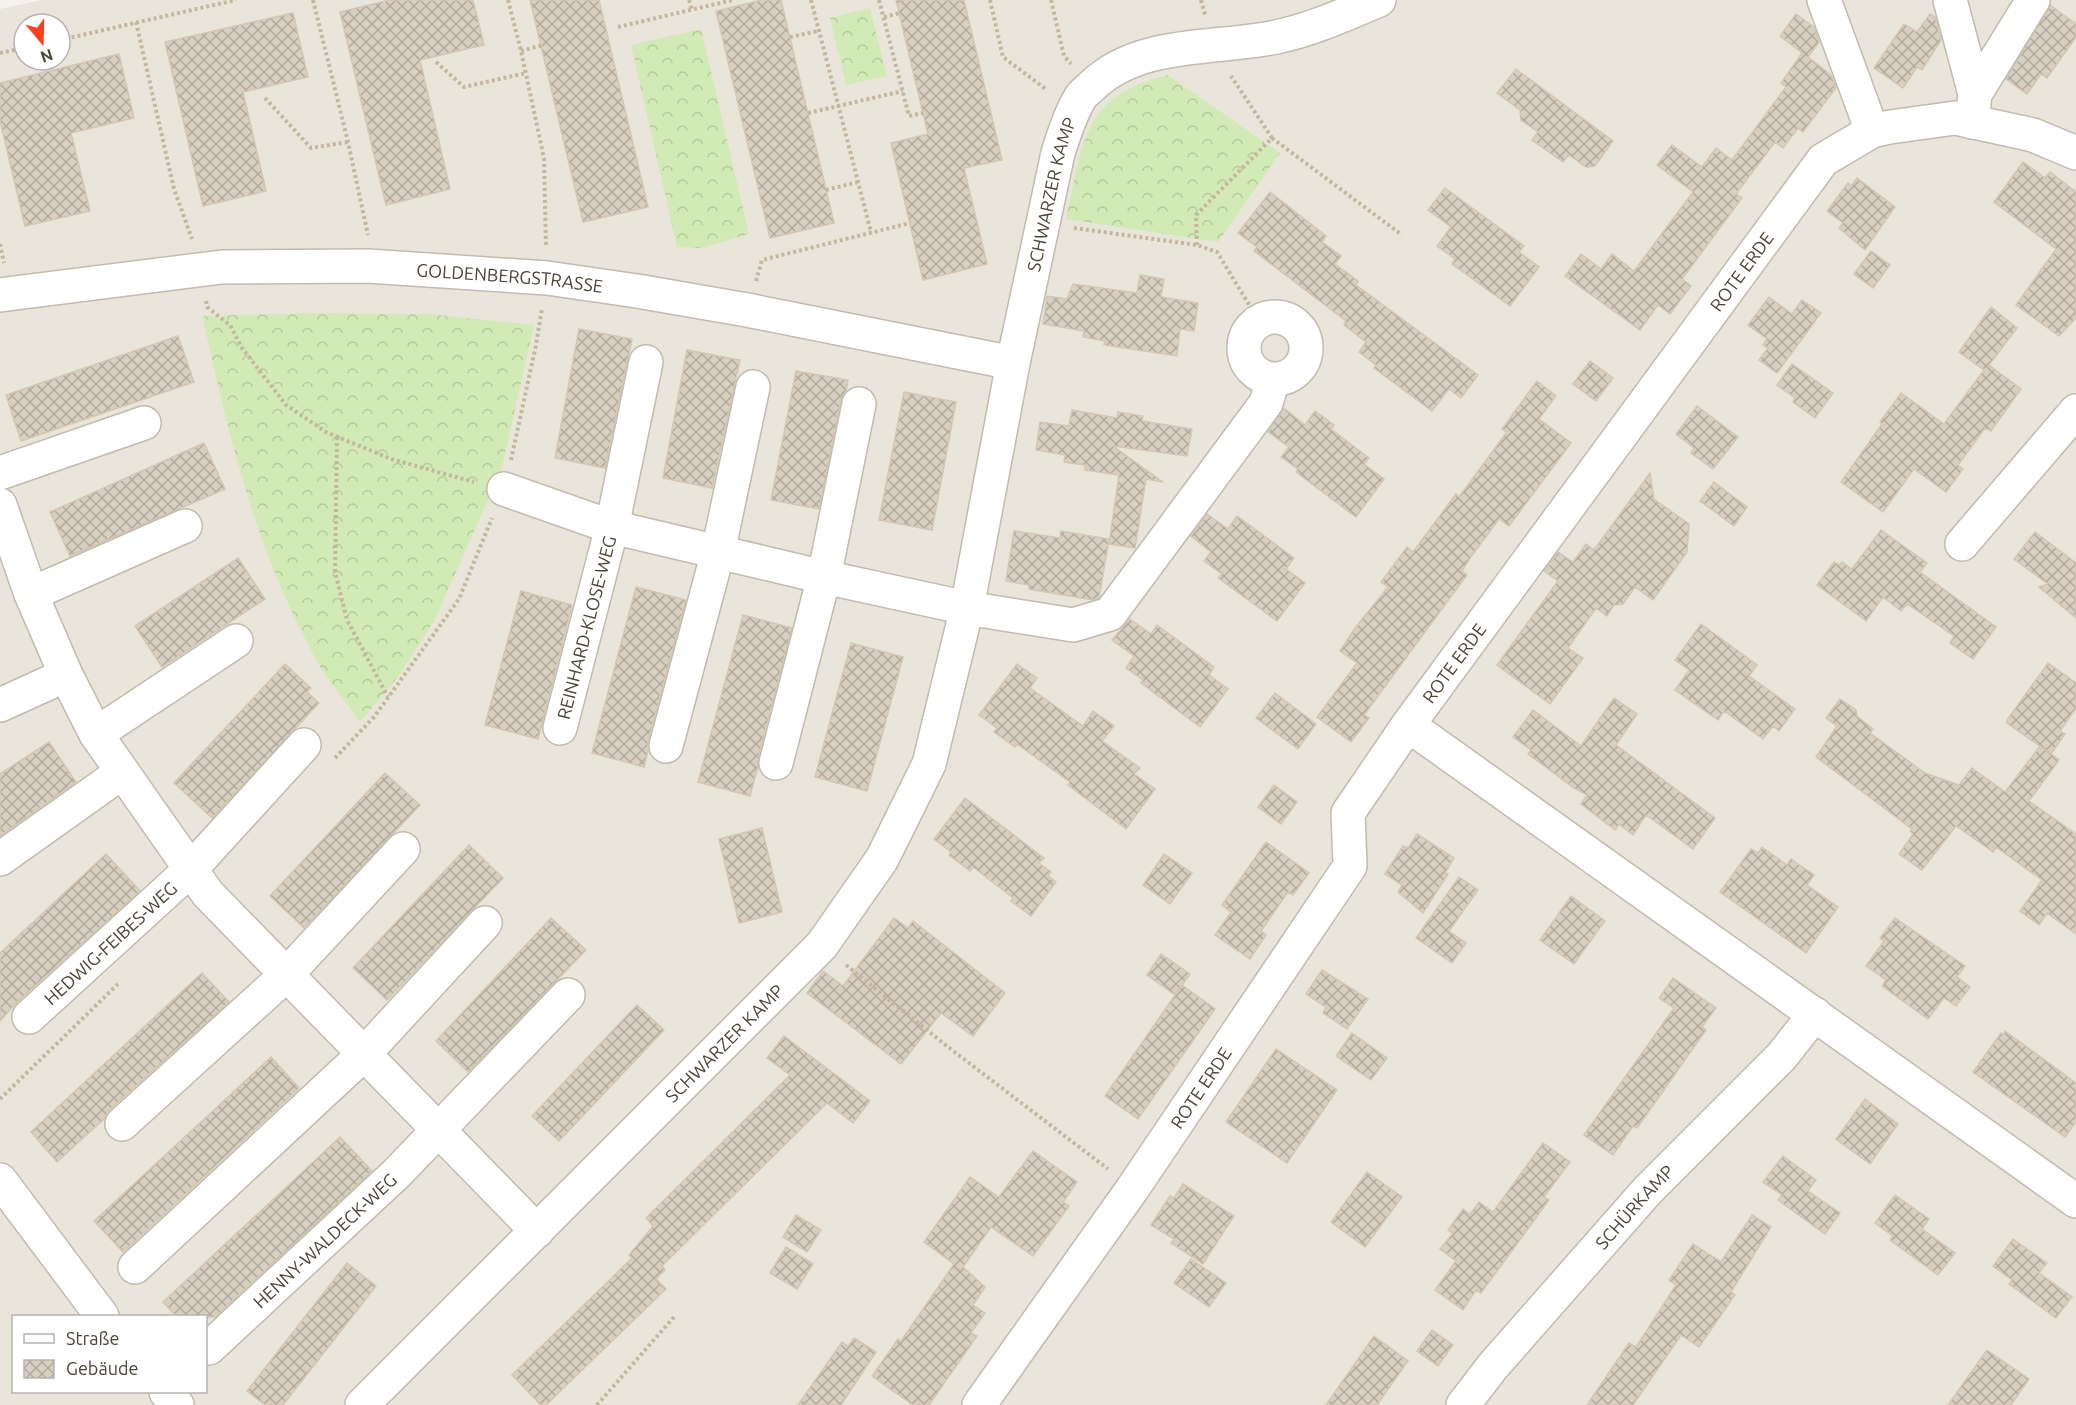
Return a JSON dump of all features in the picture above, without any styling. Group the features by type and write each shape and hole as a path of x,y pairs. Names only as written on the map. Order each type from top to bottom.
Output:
{"street":[{"name":"SCHWARZER KAMP","path":"362,1405 822,945 882,859 929,764 967,608 1013,363 1058,153 1066,128 1082,100 1100,78 1128,61 1160,52 1277,37 1379,0"},
{"path":"1824,0 1872,131"},
{"path":"1950,0 1973,108"},
{"path":"1973,108 2033,0"},
{"name":"ROTE ERDE","path":"979,1405 1133,1188 1350,866 1348,813 1408,725 1823,160 1872,131 1890,126 1955,118 1973,108 2076,153"},
{"name":"GOLDENBERGSTRASSE","path":"0,295 222,267 368,266 547,278 747,310 1013,363"},
{"path":"1278,317 1296,325 1305,342 1306,352 1300,366 1289,376 1273,380 1262,377 1252,370 1246,361 1243,350 1245,339 1250,328 1259,321 1278,317"},
{"name":"REINHARD-KLOSE-WEG","path":"560,728 612,527 646,362"},
{"path":"967,608 1073,625 1110,614 1266,403 1273,380"},
{"path":"666,746 718,552 753,387"},
{"path":"776,763 824,577 860,404"},
{"path":"1962,544 2076,411"},
{"path":"0,473 144,423"},
{"name":"REINHARD-KLOSE-WEG","path":"504,489 612,527 967,608"},
{"name":"HEDWIG-FEIBES-WEG","path":"0,505 31,594 66,675 96,734 199,882"},
{"path":"31,594 185,526"},
{"path":"96,734 236,641"},
{"path":"0,705 66,675"},
{"path":"1408,725 2076,1201"},
{"name":"HEDWIG-FEIBES-WEG","path":"29,1017 199,882 304,745"},
{"path":"0,859 121,773"},
{"path":"122,1124 286,975 403,849"},
{"path":"199,882 286,975 537,1231"},
{"path":"135,1267 364,1054 486,923"},
{"name":"HENNY-WALDECK-WEG","path":"209,1348 397,1173 568,996"},
{"name":"SCHÜRKAMP","path":"1463,1405 1493,1366 1647,1191 1781,1057 1815,1014"},
{"path":"0,1180 101,1315"},
{"path":"167,1393 177,1405"}],"path":[{"path":"72,36 236,0"},
{"path":"313,0 348,142 370,245 368,266"},
{"path":"335,759 389,698 459,599 504,489 536,345 547,278 544,158 508,0"},
{"path":"689,0 692,9"},
{"path":"618,27 733,0"},
{"path":"810,0 871,232"},
{"path":"879,0 909,116 923,113"},
{"path":"990,0 1003,57 1082,100"},
{"path":"1051,0 1064,56 1082,100"},
{"path":"884,17 900,14"},
{"path":"136,22 174,189 203,269 207,307 230,325 242,348 286,405 326,432 391,459 504,489"},
{"path":"790,38 819,32"},
{"path":"521,51 543,45"},
{"path":"1212,46 1272,138 1402,236"},
{"path":"436,62 464,87 526,73"},
{"path":"808,113 903,91"},
{"path":"265,98 311,148 348,142"},
{"path":"1197,245 1196,215 1272,138"},
{"path":"826,190 858,182"},
{"path":"1044,222 1197,245 1217,252 1259,321"},
{"path":"747,310 762,260 910,223"},
{"path":"337,437 334,572 347,620 389,698"},
{"path":"822,945 948,1047 1133,1188"},
{"path":"0,1099 118,983"},
{"path":"597,1405 674,1317"}],"shaded area":[{"path":"42,0 2076,0 2076,1405 0,1405 0,9"}],"green space":[{"path":"870,8 887,76 846,85 830,18"},
{"path":"701,29 749,234 701,248 677,247 631,45"},
{"path":"1168,75 1280,153 1218,242 1066,219 1083,146 1102,110 1118,96 1139,84"},
{"path":"314,313 427,314 534,325 501,471 434,621 398,677 360,722 317,661 285,596 269,557 242,478 202,316"}],"building":[{"path":"390,0 473,0 484,45 420,60 450,189 386,205 340,12"},
{"path":"530,0 599,0 648,207 583,222"},
{"path":"762,0 781,0 834,223 770,238 716,11"},
{"path":"896,0 964,0 1002,160 964,168 987,264 923,280 891,143 928,134"},
{"path":"2050,5 2076,24 2076,37 2047,78 2041,74 2027,94 2006,79"},
{"path":"293,13 308,77 243,92 266,191 203,206 165,42"},
{"path":"1796,14 1814,27 1819,42 1808,57 1831,75 1836,88 1803,132 1798,128 1783,148 1775,142 1736,194 1742,198 1682,279 1691,286 1670,314 1658,305 1640,330 1565,276 1581,254 1601,269 1612,254 1634,271 1693,192 1657,165 1672,145 1702,167 1716,148 1732,160 1786,87 1781,83 1802,53 1780,36"},
{"path":"1930,14 1935,17 1941,40 1922,70 1917,67 1903,88 1874,68 1904,24 1917,32"},
{"path":"119,54 134,118 71,133 90,211 25,226 0,121 0,83 45,72 72,72 72,65"},
{"path":"1516,69 1613,141 1595,166 1586,167 1569,155 1563,162 1532,140 1538,132 1521,120 1520,110 1497,93"},
{"path":"2023,162 2045,178 2050,172 2076,192 2076,318 2059,336 2016,305 2056,249 1994,202"},
{"path":"1857,178 1895,207 1865,250 1839,228 1843,223 1827,211 1848,183 1851,186"},
{"path":"1445,188 1524,246 1519,252 1539,267 1510,306 1452,264 1455,259 1437,246 1451,227 1428,210"},
{"path":"1270,192 1326,236 1322,242 1341,256 1335,264 1358,281 1356,285 1478,375 1461,398 1449,389 1432,411 1374,368 1376,365 1359,352 1366,342 1344,325 1346,321 1254,251 1257,247 1238,233"},
{"path":"1871,251 1890,265 1873,288 1854,274"},
{"path":"1140,275 1164,279 1161,297 1198,303 1194,331 1180,329 1177,356 1104,345 1105,341 1083,337 1084,331 1043,324 1047,296 1067,299 1073,284 1137,293"},
{"path":"1769,297 1792,314 1802,300 1821,313 1777,373 1759,360 1768,348 1763,345 1767,339 1748,325"},
{"path":"1991,307 2017,328 1989,365 2021,389 1991,431 1985,428 1958,465 1963,469 1946,492 1914,469 1883,512 1841,482 1901,393 1944,424 1984,370 1959,352"},
{"path":"579,329 632,339 605,468 555,458"},
{"path":"178,336 194,382 21,441 6,395"},
{"path":"687,350 740,360 712,488 663,478"},
{"path":"1590,361 1613,378 1596,401 1573,384"},
{"path":"1792,364 1833,393 1815,418 1793,402 1795,398 1777,385"},
{"path":"796,371 848,380 841,400 819,509 771,500"},
{"path":"1537,381 1556,396 1539,419 1571,443 1509,526 1499,519 1470,558 1462,571 1467,575 1364,715 1369,718 1351,742 1317,717 1357,663 1340,651 1388,587 1381,582 1407,547 1413,552 1456,494 1459,497 1507,432 1502,429"},
{"path":"904,392 956,402 932,530 879,520"},
{"path":"1697,406 1738,437 1713,469 1691,453 1694,448 1676,434"},
{"path":"1284,408 1305,425 1315,411 1334,425 1331,429 1369,458 1364,464 1384,479 1356,517 1296,472 1298,469 1281,457 1289,447 1268,432"},
{"path":"1072,410 1117,418 1118,412 1143,416 1142,421 1192,429 1187,456 1113,446 1163,482 1146,479 1135,548 1109,544 1119,475 1085,470 1085,465 1064,462 1065,455 1036,450 1040,422 1069,426"},
{"path":"204,443 225,489 70,556 50,512"},
{"path":"1650,473 1654,499 1689,524 1687,552 1653,600 1635,587 1623,604 1614,605 1607,616 1596,608 1568,648 1583,658 1550,704 1497,665 1558,581 1544,571 1558,552 1573,562 1586,544 1594,550"},
{"path":"1714,482 1747,507 1734,526 1700,501"},
{"path":"1207,514 1228,529 1237,516 1294,558 1286,569 1305,583 1277,621 1218,578 1222,574 1204,561 1211,552 1191,536"},
{"path":"1881,530 1927,563 1920,572 1996,627 1973,659 1950,643 1954,636 1907,604 1901,611 1883,597 1866,621 1817,585 1834,562 1839,565 1842,562 1852,569"},
{"path":"1014,531 1060,538 1061,531 1109,539 1099,598 1093,600 1029,589 1029,585 1006,581"},
{"path":"2035,532 2076,563 2076,618 2039,587 2048,584 2014,559"},
{"path":"238,558 265,599 162,667 135,626"},
{"path":"636,587 686,600 648,741 644,767 592,753"},
{"path":"521,591 572,605 538,739 485,725"},
{"path":"743,615 792,628 750,796 698,782"},
{"path":"1130,619 1151,634 1157,625 1214,667 1209,675 1228,689 1200,727 1141,683 1143,680 1126,668 1134,656 1112,640"},
{"path":"1701,624 1757,665 1749,676 1795,709 1779,731 1773,726 1763,739 1724,711 1718,720 1675,690 1689,670 1675,660"},
{"path":"851,643 903,657 867,791 815,777"},
{"path":"2048,663 2076,683 2076,708 2060,731 2065,734 2051,754 2007,723"},
{"path":"285,664 311,688 307,692 319,703 212,818 174,783"},
{"path":"1017,664 1037,678 1030,688 1083,726 1093,711 1114,726 1102,741 1140,768 1134,774 1155,789 1126,829 1068,785 1070,782 1017,744 1015,747 994,732 997,728 979,715"},
{"path":"1275,693 1316,724 1298,749 1256,718"},
{"path":"1614,698 1637,714 1616,745 1715,818 1693,849 1646,815 1633,835 1619,824 1615,830 1581,804 1587,795 1528,754 1531,750 1513,737 1533,710 1581,746"},
{"path":"1840,699 1856,710 1857,716 1873,729 1870,733 1925,773 1959,785 1972,768 2005,792 2040,746 2059,760 2029,801 2076,834 2076,934 2047,913 2039,925 2020,911 2042,880 1996,847 1993,852 1956,826 1922,870 1899,854 1913,834 1910,831 1912,829 1816,757 1837,726 1826,718"},
{"path":"49,742 76,782 0,836 0,774"},
{"path":"385,773 420,805 304,928 270,896"},
{"path":"1274,785 1297,802 1281,824 1258,807"},
{"path":"965,798 1044,858 1039,863 1051,872 1048,876 1056,882 1031,916 1011,901 1013,898 973,867 970,871 949,855 951,852 934,839"},
{"path":"762,828 782,912 739,923 719,839"},
{"path":"1417,834 1454,858 1445,873 1448,874 1423,913 1398,892 1402,885 1385,874 1403,846 1408,848"},
{"path":"1266,842 1309,873 1293,895 1288,892 1261,931 1266,935 1250,959 1215,935 1231,912 1222,905"},
{"path":"469,845 503,878 387,1000 353,968"},
{"path":"1762,847 1787,865 1791,859 1814,875 1807,885 1838,907 1806,953 1720,892 1751,849 1758,853"},
{"path":"106,854 140,891 16,1003 0,1021 0,953"},
{"path":"1164,854 1192,873 1170,904 1143,885"},
{"path":"1459,877 1478,890 1449,931 1466,943 1452,963 1416,938"},
{"path":"1571,896 1605,921 1574,964 1540,940"},
{"path":"551,918 586,950 468,1072 436,1041"},
{"path":"894,918 908,928 913,921 1005,993 973,1036 941,1013 901,1064 807,993 823,971 843,986"},
{"path":"1895,918 1965,966 1957,977 1970,987 1956,1006 1944,998 1928,1019 1882,986 1886,980 1866,966 1884,941 1880,938"},
{"path":"1161,954 1190,974 1175,995 1147,975"},
{"path":"1322,970 1368,999 1347,1029 1323,1013 1326,1007 1306,994"},
{"path":"202,973 229,1002 109,1110 104,1119 57,1162 31,1132"},
{"path":"1673,978 1716,1008 1702,1027 1706,1030 1637,1128 1633,1126 1613,1155 1584,1135 1674,1008 1659,998"},
{"path":"1182,985 1215,1009 1138,1119 1105,1096"},
{"path":"637,1005 664,1030 559,1141 532,1116"},
{"path":"2005,1031 2076,1083 2076,1122 2065,1137 1973,1072 2001,1033 2003,1035"},
{"path":"1352,1033 1387,1058 1371,1080 1336,1056"},
{"path":"784,1036 870,1101 853,1123 827,1103 662,1266 665,1270 656,1279 666,1289 546,1405 541,1405 512,1375 632,1258 629,1255 653,1226 646,1218 790,1075 767,1058"},
{"path":"1276,1049 1337,1090 1287,1163 1226,1122"},
{"path":"271,1057 299,1088 123,1252 94,1221"},
{"path":"1865,1099 1898,1124 1870,1164 1836,1139"},
{"path":"340,1137 372,1171 215,1317 175,1315 163,1302"},
{"path":"1543,1143 1570,1162 1544,1197 1549,1200 1481,1293 1476,1290 1463,1310 1435,1290 1456,1261 1440,1249 1453,1233 1448,1230 1463,1209 1470,1214 1479,1202 1493,1212"},
{"path":"1033,1151 1077,1182 1063,1202 1069,1206 1033,1256 991,1227 963,1267 985,1287 973,1305 985,1313 971,1333 977,1336 929,1405 913,1405 872,1376 898,1339 901,1341 954,1264 924,1242 970,1177 999,1197"},
{"path":"1783,1156 1816,1180 1808,1191 1840,1213 1825,1234 1778,1200 1782,1195 1763,1182"},
{"path":"1367,1172 1402,1197 1365,1247 1331,1222"},
{"path":"1183,1184 1234,1216 1203,1264 1171,1243 1174,1239 1151,1225 1170,1196 1174,1198"},
{"path":"1895,1195 1929,1219 1922,1229 1955,1253 1938,1275 1890,1240 1893,1236 1875,1223"},
{"path":"796,1215 821,1230 807,1252 783,1237"},
{"path":"1752,1215 1771,1227 1731,1292 1735,1295 1699,1347 1681,1335 1633,1405 1587,1405 1629,1343 1636,1347 1676,1285 1669,1280 1693,1244 1721,1262"},
{"path":"2013,1239 2047,1263 2039,1273 2072,1297 2056,1318 2009,1284 2012,1280 1993,1266"},
{"path":"786,1247 813,1264 797,1289 770,1273"},
{"path":"1191,1259 1226,1283 1209,1307 1174,1283"},
{"path":"347,1263 376,1286 283,1405 265,1405 247,1391"},
{"path":"1432,1330 1453,1345 1438,1366 1417,1351"},
{"path":"1374,1336 1408,1361 1377,1405 1326,1405"},
{"path":"854,1338 876,1352 841,1405 798,1405 842,1342 848,1346"},
{"path":"1987,1350 2029,1379 2011,1405 1948,1405"}]}
